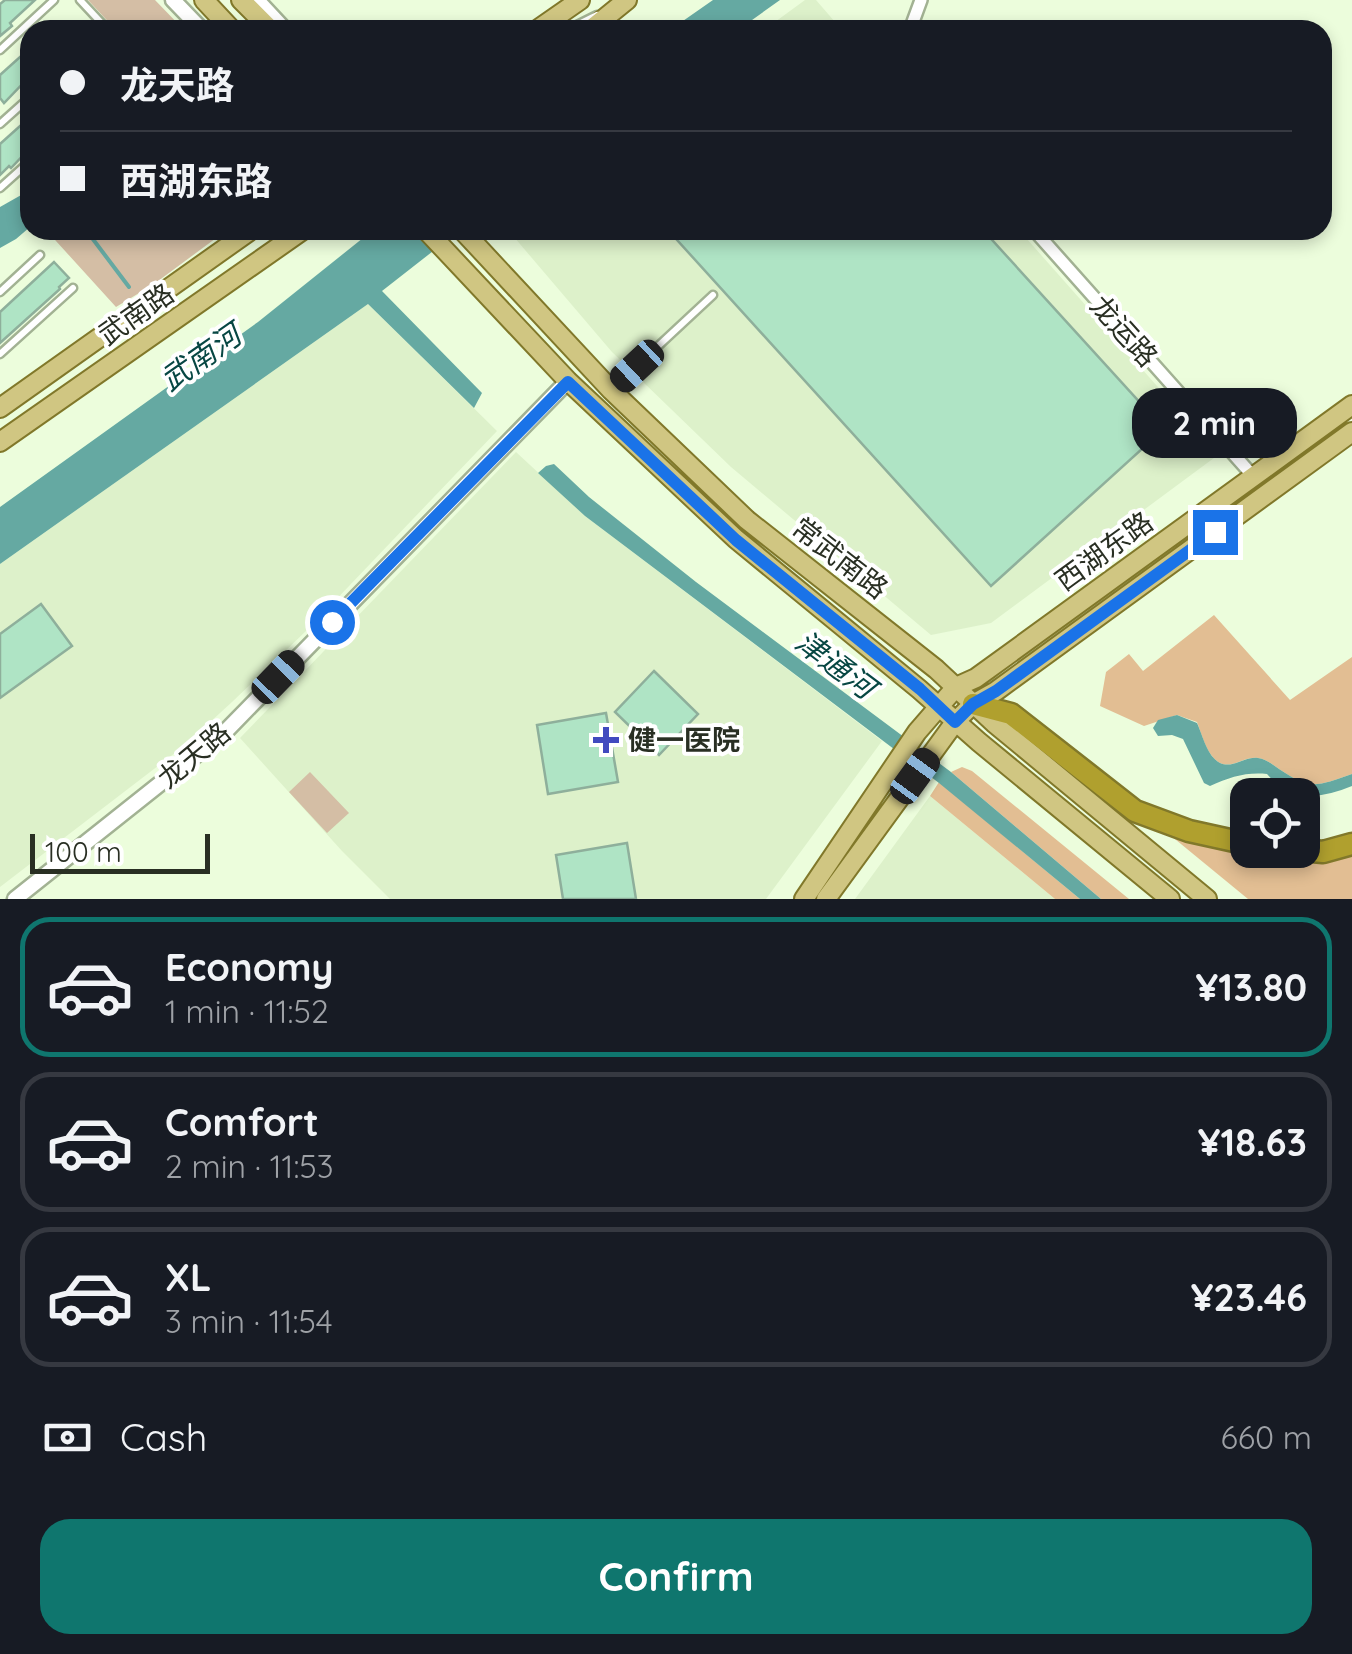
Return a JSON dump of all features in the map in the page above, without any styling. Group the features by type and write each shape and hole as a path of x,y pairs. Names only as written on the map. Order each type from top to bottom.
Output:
{"highway":[{"path":"973,704 1011,714 1134,810 1189,831 1230,840"},
{"path":"1320,852 1352,844"}],"main road":[{"path":"204,0 223,20"},
{"path":"241,0 261,20"},
{"path":"551,20 580,0"},
{"path":"602,20 626,0"},
{"name":"武南路","path":"0,408 238,240"},
{"name":"武南路","path":"0,442 289,240"},
{"path":"431,240 442,247"},
{"path":"435,240 442,247"},
{"name":"常武南路","path":"471,240 611,390 747,520 908,646 1206,899"},
{"name":"常武南路","path":"442,247 568,382 736,540 955,722"},
{"name":"西湖东路","path":"804,899 918,732 956,687 976,678 1352,405"},
{"name":"西湖东路","path":"826,899 955,722 973,704 1352,432"},
{"path":"955,722 1170,899"}],"street":[{"path":"173,0 192,20"},
{"path":"257,0 276,20"},
{"name":"龙运路","path":"1043,240 1253,476"},
{"name":"龙天路","path":"15,899 225,732 568,382"}],"lane":[{"path":"32,20 54,0"},
{"path":"80,0 98,20"},
{"path":"587,20 626,0"},
{"path":"0,50 20,31"},
{"path":"0,124 20,106"},
{"path":"0,188 20,171"},
{"path":"0,292 40,254"},
{"path":"0,354 73,288"},
{"path":"611,390 713,295"}],"shaded area":[{"path":"88,0 155,0 174,20 107,20"},
{"path":"805,0 816,0 833,20 778,20"},
{"path":"55,240 213,240 154,284 116,307"},
{"path":"517,240 1028,240 1218,455 991,623 931,635 731,467 612,352"},
{"path":"368,304 497,431 307,630 232,702 184,746 0,887 0,564"},
{"path":"516,452 585,516 882,741 766,899 390,899 240,738"},
{"path":"1214,615 1290,700 1352,657 1352,774 1320,783 1320,778 1294,778 1261,759 1220,763 1206,745 1197,722 1177,715 1144,726 1100,706 1106,672 1129,654 1143,671"},
{"path":"962,767 972,771 1129,899 1101,899 951,772"},
{"path":"310,772 349,813 327,833 289,792"},
{"path":"939,782 1080,899 1055,899 930,796"},
{"path":"930,796 1055,899 855,899"},
{"path":"1170,835 1230,849 1230,868 1320,868 1320,857 1352,855 1352,899 1248,899"}],"water":[{"path":"713,0 780,0 752,20 684,20"},
{"path":"20,196 20,236 0,248 0,207"},
{"path":"360,240 447,240 382,291 482,393 474,408 368,304 0,564 0,507 258,322"},
{"path":"554,464 589,497 696,582 951,772 1101,899 1080,899 939,783 585,516 538,473"},
{"path":"1177,715 1197,723 1209,751 1220,763 1261,759 1294,778 1271,778 1267,774 1238,776 1210,786 1204,783 1183,739 1158,736 1153,728 1158,720"},
{"path":"1352,774 1352,786 1320,795 1320,783"}],"building":[{"path":"5,0 35,0 0,36 0,4"},
{"path":"20,57 20,86 4,103 0,98 0,75"},
{"path":"20,126 20,159 0,175 0,144"},
{"path":"677,240 992,240 1164,429 991,586"},
{"path":"54,262 69,278 0,343 0,312"},
{"path":"41,604 72,646 0,698 0,634"},
{"path":"654,671 698,714 659,755 615,712"},
{"path":"606,713 618,782 548,794 537,725"},
{"path":"627,843 636,899 563,899 556,855"}],"waterway":[{"path":"94,240 129,287"}],"place":[{"name":"健一医院","path":"606,740"}],"route":[{"path":"332,622 568,382 736,540 920,689 955,722 973,704 1215,532"}],"water label":[{"name":"武南河","path":"201,358"},
{"name":"津通河","path":"835,665"}]}
